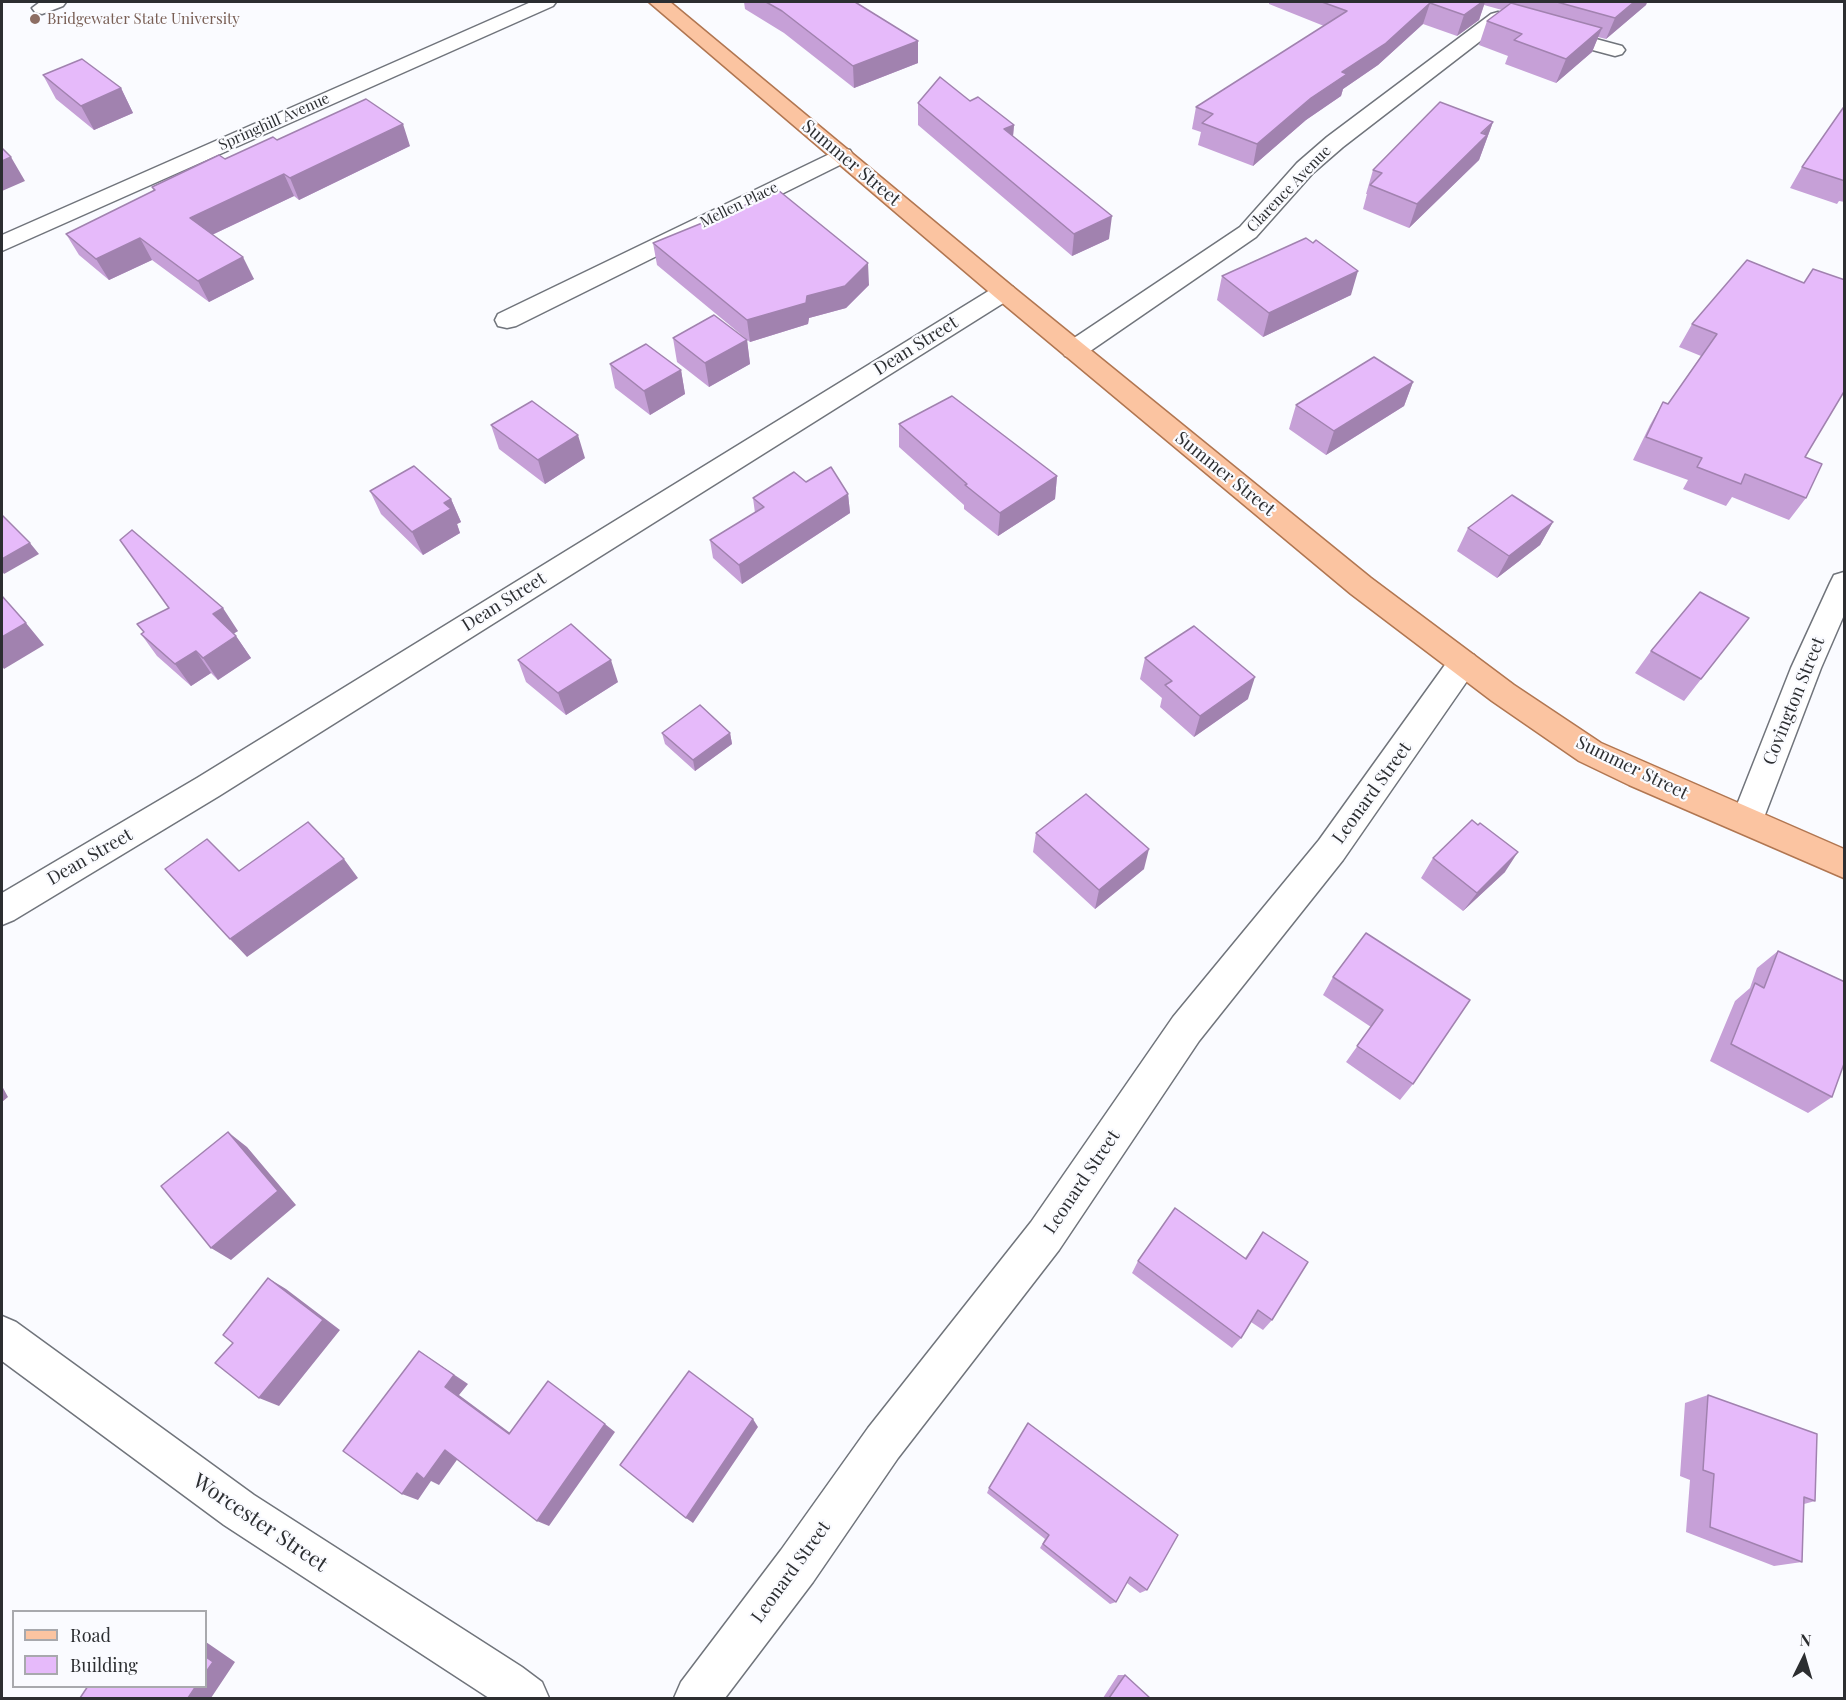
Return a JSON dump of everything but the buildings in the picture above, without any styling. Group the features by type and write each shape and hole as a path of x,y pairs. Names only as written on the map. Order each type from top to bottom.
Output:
{"main road":[{"name":"Summer Street","path":"658,2 1004,292 1361,586 1545,723 1590,752 1640,776 1845,864"}],"street":[{"name":"Springhill Avenue","path":"2,244 546,2"},
{"path":"1471,10 1615,50"},
{"name":"Clarence Avenue","path":"1074,350 1248,232 1305,168 1335,142 1517,24"},
{"name":"Mellen Place","path":"507,320 842,155"},
{"name":"Dean Street","path":"2,910 208,787 1004,292"},
{"name":"Covington Street","path":"1747,820 1806,668 1845,583"},
{"name":"Leonard Street","path":"697,1698 797,1566 883,1443 1046,1236 1186,1029 1331,850 1463,663"},
{"name":"Worcester Street","path":"2,1336 238,1510 526,1698"}],"place":[{"name":"Bridgewater State University","path":"35,19"}]}
